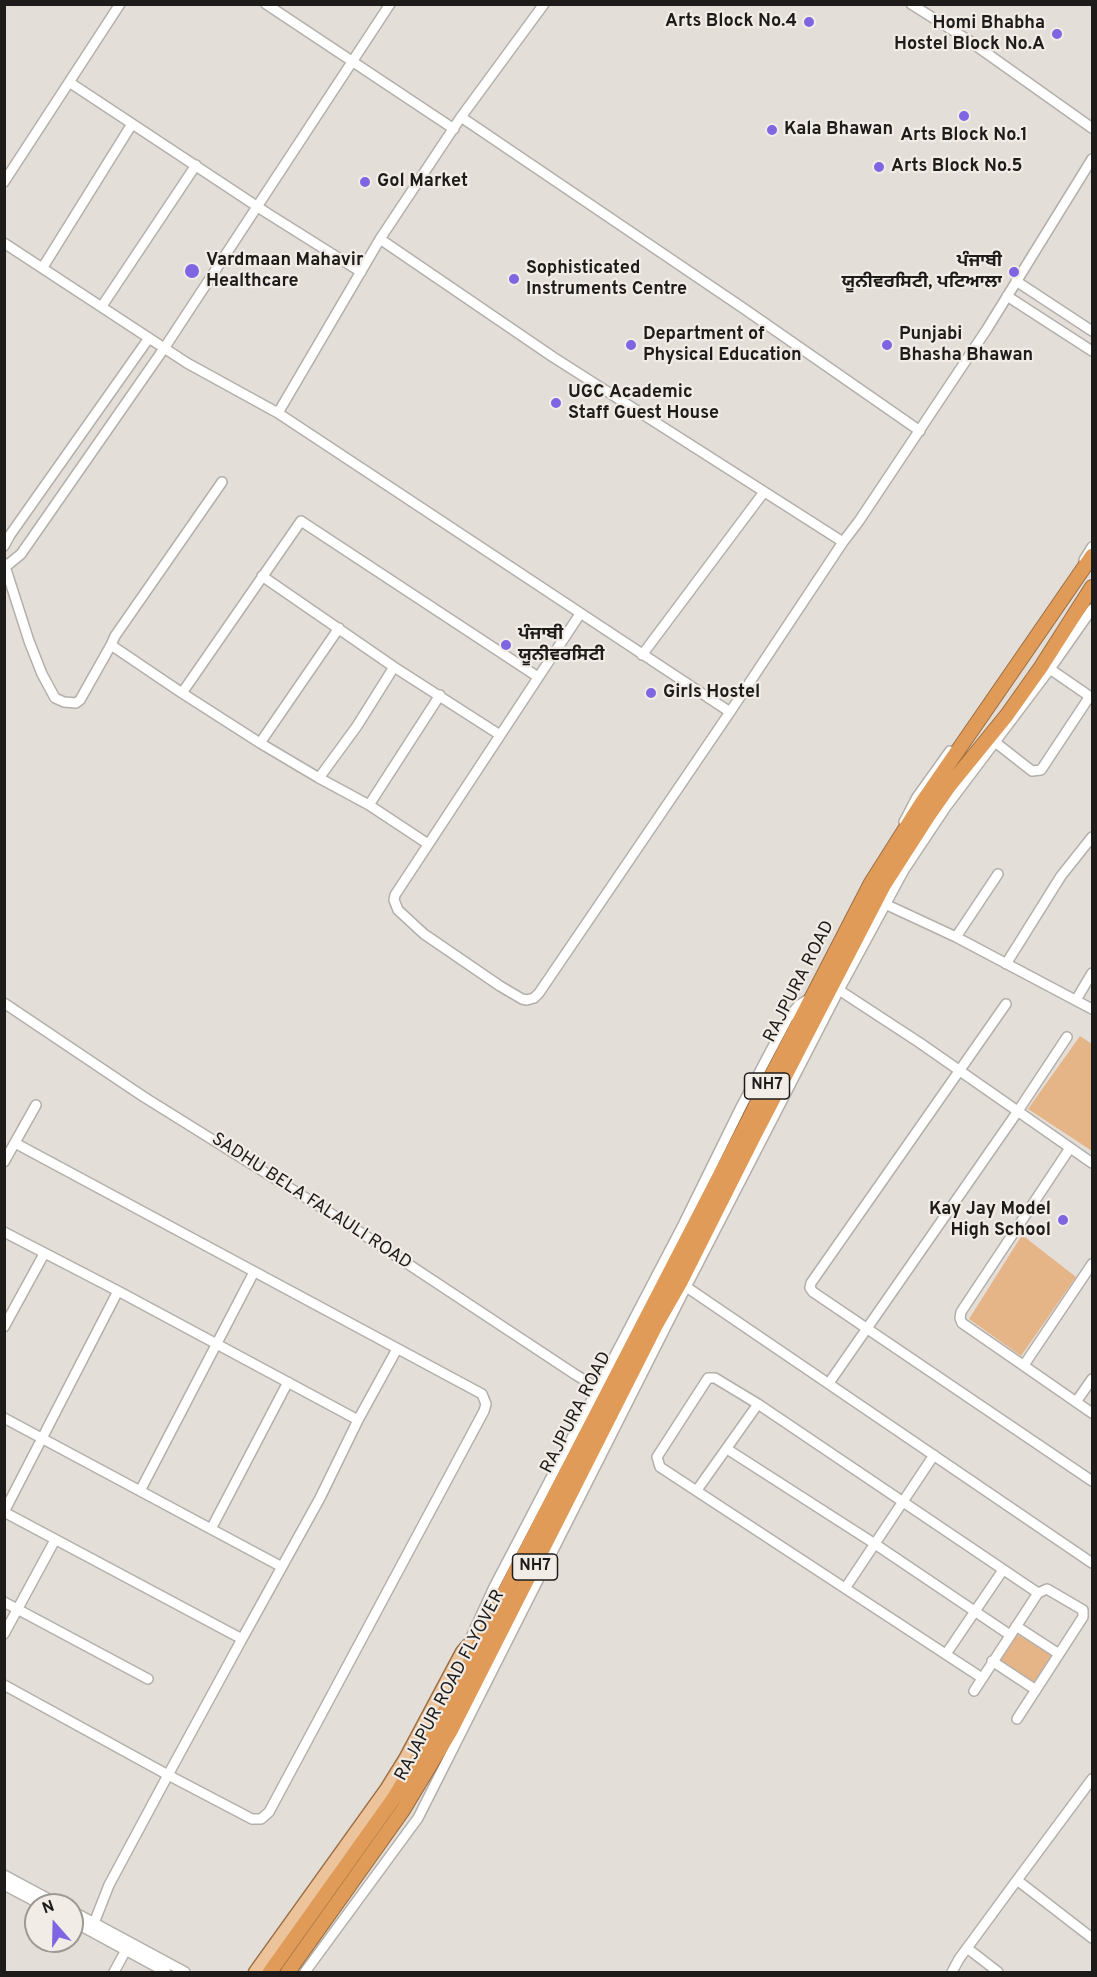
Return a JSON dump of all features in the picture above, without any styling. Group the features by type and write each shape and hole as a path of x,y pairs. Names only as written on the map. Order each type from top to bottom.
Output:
{"highway":[{"name":"RAJPURA ROAD","path":"678,1282 814,995 871,883 896,841 1092,556"},
{"name":"RAJPURA ROAD","path":"481,1640 608,1394 656,1324 884,885 1041,667 1092,587"},
{"name":"RAJAPUR ROAD FLYOVER","path":"288,1972 403,1810 608,1394"},
{"name":"RAJAPUR ROAD FLYOVER","path":"270,1972 444,1728 481,1640"}],"main road":[{"path":"255,1972 387,1788 467,1646 481,1640"}],"street":[{"path":"4,182 120,4"},
{"path":"266,4 454,129"},
{"path":"222,482 115,636 80,700 76,703 64,702 55,698 42,674 29,641 5,566 21,554 165,347 390,4"},
{"path":"278,413 380,238 461,117 544,4"},
{"path":"911,4 968,40 1092,128"},
{"path":"69,82 361,272"},
{"path":"461,117 920,431"},
{"path":"42,267 132,123"},
{"path":"580,614 428,844 394,900 398,910 424,934 500,986 527,1000 534,998 920,431 1092,159"},
{"path":"102,306 196,165"},
{"path":"380,238 553,357 843,542"},
{"path":"4,243 187,363 278,413 730,712"},
{"path":"1016,281 1092,331"},
{"path":"1007,296 1092,351"},
{"path":"4,546 149,338"},
{"path":"642,655 764,492"},
{"path":"182,693 301,521 538,677"},
{"path":"896,841 917,797 1030,639 1092,547"},
{"path":"262,576 394,667 500,735"},
{"path":"305,1972 418,1818 678,1282 941,805 995,742 1092,609"},
{"path":"260,743 339,628"},
{"path":"111,645 260,743 369,805 428,844"},
{"path":"319,778 357,726 394,667"},
{"path":"995,742 1032,771 1041,770 1091,697 1050,669"},
{"path":"369,805 440,695"},
{"path":"1006,964 1061,876 1092,837"},
{"path":"956,937 998,874"},
{"path":"885,904 956,937 1092,1009"},
{"path":"1076,1000 1092,973"},
{"path":"839,990 1092,1163"},
{"path":"467,1646 494,1587 608,1394 788,1018 803,1002 814,995"},
{"name":"SADHU BELA FALAULI ROAD","path":"4,1003 144,1097 346,1223 566,1369 608,1394"},
{"path":"1006,1004 810,1285 813,1292 1092,1481"},
{"path":"829,1383 1018,1111 1067,1036"},
{"path":"4,1162 36,1106"},
{"path":"4,1686 252,1819 261,1819 269,1812 486,1404 482,1394 15,1143"},
{"path":"1070,1148 960,1314 963,1323 1092,1413"},
{"path":"4,1232 358,1420"},
{"path":"4,1328 44,1254"},
{"path":"1024,1365 1092,1264"},
{"path":"140,1491 254,1272"},
{"path":"678,1282 1092,1563"},
{"path":"118,1291 4,1512 242,1639"},
{"path":"94,1923 110,1886 168,1774 282,1567 396,1349"},
{"path":"982,1678 663,1469 657,1460 706,1380 715,1378 758,1404 1038,1593"},
{"path":"1076,1402 1092,1379"},
{"path":"211,1528 288,1382"},
{"path":"697,1490 758,1404"},
{"path":"4,1418 282,1567"},
{"path":"727,1449 875,1544 1010,1635"},
{"path":"846,1587 934,1455"},
{"path":"4,1634 55,1540"},
{"path":"946,1654 1003,1570"},
{"path":"974,1691 1038,1593 1047,1588 1083,1610 1083,1617 1017,1719"},
{"path":"4,1602 148,1679"},
{"path":"1016,1626 1059,1654"},
{"path":"992,1661 1036,1690"},
{"path":"952,1972 967,1948 1092,1779"},
{"path":"4,1875 38,1893"},
{"path":"1017,1880 1092,1936"},
{"path":"4,1885 24,1896"},
{"path":"84,1918 185,1972"},
{"path":"84,1927 166,1972"},
{"path":"967,1948 998,1972"},
{"path":"114,1972 126,1950"}],"shaded area":[{"path":"1080,1036 1092,1044 1092,1151 1028,1109"},
{"path":"1022,1235 1076,1277 1021,1356 969,1319"},
{"path":"1017,1634 1054,1656 1037,1683 1033,1684 998,1661"}],"place":[{"name":"Arts Block No.4","path":"809,22"},
{"name":"Homi Bhabha Hostel Block No.A","path":"1057,34"},
{"name":"Arts Block No.1","path":"964,116"},
{"name":"Kala Bhawan","path":"772,130"},
{"name":"Arts Block No.5","path":"879,167"},
{"name":"Gol Market","path":"365,182"},
{"name":"Vardmaan Mahavir Healthcare","path":"192,271"},
{"name":"ਪੰਜਾਬੀ ਯੂਨੀਵਰਸਿਟੀ, ਪਟਿਆਲਾ","path":"1014,272"},
{"name":"Sophisticated Instruments Centre","path":"514,279"},
{"name":"Department of Physical Education","path":"631,345"},
{"name":"Punjabi Bhasha Bhawan","path":"887,345"},
{"name":"UGC Academic Staff Guest House","path":"556,403"},
{"name":"ਪੰਜਾਬੀ ਯੂਨੀਵਰਸਿਟੀ","path":"506,645"},
{"name":"Girls Hostel","path":"651,693"},
{"name":"Kay Jay Model High School","path":"1063,1220"}]}
